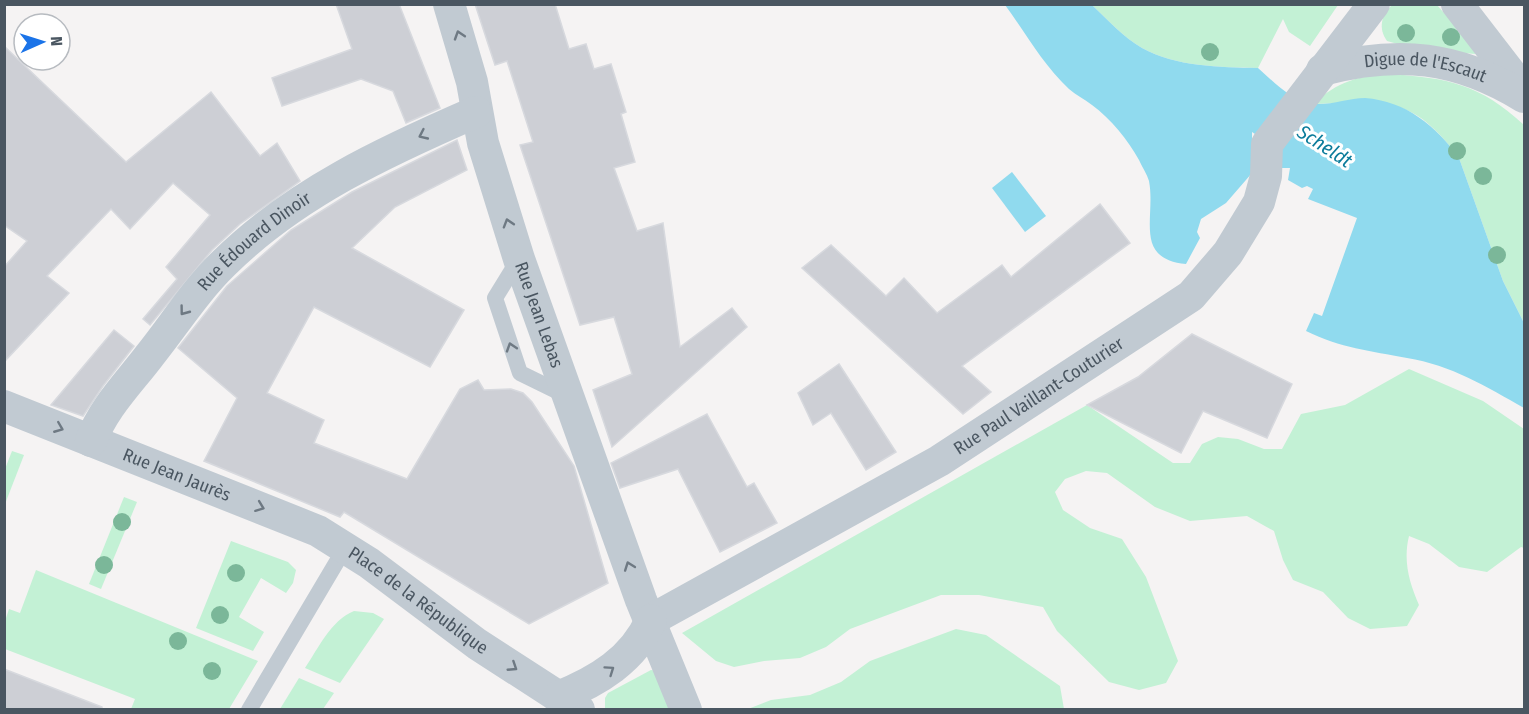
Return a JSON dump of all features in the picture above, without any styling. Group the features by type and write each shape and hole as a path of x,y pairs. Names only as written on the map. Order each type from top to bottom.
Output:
{"street":[{"name":"Rue Jean Lebas","path":"449,4 472,82 483,143 519,260 567,396 686,710"},
{"name":"Rue Paul Vaillant-Couturier","path":"651,620 939,461 1191,296 1218,267 1259,202 1266,176 1267,144 1374,4"},
{"name":"Digue de l'Escaut","path":"1457,4 1524,92"},
{"name":"Digue de l'Escaut","path":"1322,70 1371,59 1429,61 1483,74 1524,97"},
{"name":"Rue Édouard Dinoir","path":"91,441 106,408 223,263 285,211 324,186 369,161 476,112"},
{"name":"Rue Jean Jaurès","path":"4,406 303,524 345,548"},
{"name":"Place de la République","path":"345,548 477,644 569,703 583,687 613,668 634,650 651,620"}],"lane":[{"name":"Place de la République","path":"249,710 345,548"}],"green space":[{"path":"1092,5 1338,5 1310,46 1289,32 1283,19 1258,68 1198,65 1155,54 1128,39"},
{"path":"1392,5 1437,5 1474,47 1475,54 1412,48 1387,41 1382,31 1382,22 1385,13"},
{"path":"1390,74 1446,81 1478,92 1493,100 1524,125 1524,323 1503,281 1459,158 1442,137 1426,122 1396,106 1360,102 1314,104 1331,90 1349,81"},
{"path":"1409,369 1483,401 1524,429 1524,548 1521,547 1487,572 1459,567 1429,544 1409,536 1408,571 1419,605 1407,626 1370,629 1348,618 1323,592 1293,580 1283,560 1274,531 1247,516 1190,521 1155,507 1107,473 1086,471 1065,479 1055,492 1063,510 1090,528 1122,539 1146,577 1178,661 1166,683 1139,690 1109,682 1057,631 1043,607 979,595 941,595 850,629 826,647 800,658 764,661 734,667 716,661 682,633 1087,405 1173,463 1190,463 1202,444 1218,437 1238,439 1264,449 1282,449 1301,414 1345,405"},
{"path":"12,451 24,455 5,504 5,469"},
{"path":"124,497 137,502 101,589 89,584"},
{"path":"231,541 288,562 296,570 293,583 286,593 261,578 239,617 264,632 253,651 196,628"},
{"path":"36,570 258,661 229,709 131,709 135,699 5,649 5,621 9,609 20,613"},
{"path":"354,611 373,613 384,619 340,683 305,668 338,621"},
{"path":"956,629 986,635 1060,686 1064,709 748,709 771,700 810,695 841,682 870,661"},
{"path":"651,670 658,671 674,709 605,709 605,698 608,693"},
{"path":"299,678 334,693 323,709 280,709"}],"water":[{"name":"Scheldt","path":"1005,5 1092,5 1128,39 1142,48 1169,59 1199,65 1258,68 1299,100 1321,104 1365,98 1380,100 1394,104 1419,117 1450,146 1459,158 1503,281 1524,323 1524,408 1454,371 1423,361 1344,345 1306,331 1314,313 1322,316 1357,218 1308,199 1313,189 1307,186 1302,188 1288,180 1290,168 1281,168 1279,150 1252,132 1252,173 1226,203 1201,219 1197,232 1200,238 1186,264 1169,260 1159,254 1150,234 1149,181 1135,152 1106,117 1060,80"},
{"path":"1012,172 1046,216 1025,232 992,188"}],"building":[{"path":"336,4 399,4 440,108 406,123 393,91 361,79 282,106 272,78 352,49"},
{"path":"475,4 555,4 569,49 586,44 594,69 611,64 626,112 621,114 635,162 614,168 637,231 663,223 680,347 732,308 747,327 612,447 593,390 632,374 614,317 580,325 520,145 533,142 507,61 495,65"},
{"path":"4,46 12,54 12,72 31,72 126,162 211,92 260,156 277,143 300,181 240,224 212,250 150,325 143,319 177,279 166,267 210,215 173,183 130,229 111,209 47,276 69,293 4,362 4,267 27,241 4,225"},
{"path":"457,140 467,170 395,207 352,248 464,310 430,367 314,307 267,393 324,420 314,443 407,479 460,389 478,380 484,390 511,389 523,393 532,402 574,466 608,583 529,624 344,512 340,517 204,461 237,398 178,348 227,286 291,230 352,192"},
{"path":"1100,204 1130,243 962,366 991,392 963,414 802,268 831,245 886,296 904,278 937,313 1002,265 1011,277"},
{"path":"114,330 134,346 83,416 51,405"},
{"path":"1192,334 1292,384 1267,438 1203,411 1181,453 1087,405 1138,377"},
{"path":"839,364 896,452 866,470 831,413 813,425 798,393"},
{"path":"707,414 747,487 754,483 777,523 720,552 678,469 620,488 611,463"},
{"path":"4,669 102,707 102,710 4,710"}]}
